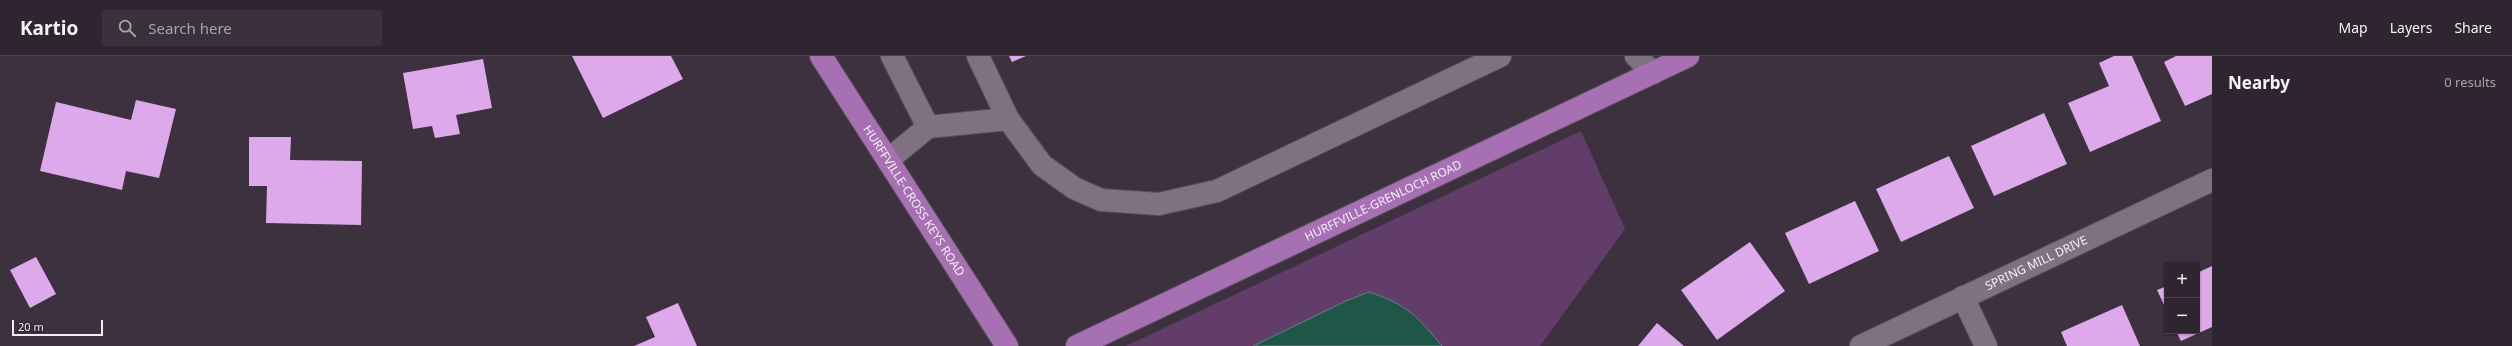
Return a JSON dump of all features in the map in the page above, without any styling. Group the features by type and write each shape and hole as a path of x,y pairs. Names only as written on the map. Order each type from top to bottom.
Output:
{"main road":[{"name":"HURFFVILLE-CROSS KEYS ROAD","path":"821,56 1007,346"},
{"name":"HURFFVILLE-GRENLOCH ROAD","path":"1078,346 1688,56"}],"street":[{"path":"892,56 928,127"},
{"path":"978,56 1008,118 1042,164 1074,188 1101,200 1159,204 1218,191 1500,56"},
{"path":"1636,56 1652,73"},
{"path":"888,160 928,127 1008,118"},
{"name":"SPRING MILL DRIVE","path":"1861,346 2212,180"},
{"path":"1963,297 1986,346"}],"shaded area":[{"path":"1581,131 1625,229 1540,346 1126,346"},
{"path":"1369,292 1403,307 1426,327 1442,346 1253,346 1346,301"}],"building":[{"path":"572,56 671,56 683,79 603,118"},
{"path":"1009,56 1026,56 1012,62"},
{"path":"2114,56 2132,56 2161,121 2090,152 2068,103 2109,86 2099,63"},
{"path":"2176,56 2212,56 2212,94 2185,106 2164,62"},
{"path":"483,59 492,108 456,115 460,134 435,138 432,126 413,129 403,73"},
{"path":"136,100 176,109 159,178 126,171 122,190 40,171 56,102 131,120"},
{"path":"2044,113 2067,164 1994,196 1971,146"},
{"path":"249,137 291,137 290,160 362,161 361,225 266,223 267,186 249,186"},
{"path":"1949,156 1974,208 1901,242 1876,189"},
{"path":"1855,201 1879,251 1809,284 1785,233"},
{"path":"1750,242 1785,291 1717,340 1681,290"},
{"path":"36,257 56,294 30,308 10,270"},
{"path":"2212,266 2212,327 2200,332 2200,298 2200,272"},
{"path":"2164,287 2164,305 2157,290"},
{"path":"678,303 697,346 634,346 655,337 646,317"},
{"path":"2122,305 2140,346 2067,346 2061,332"},
{"path":"1657,323 1684,346 1638,346"},
{"path":"2178,334 2196,334 2181,341"}]}
